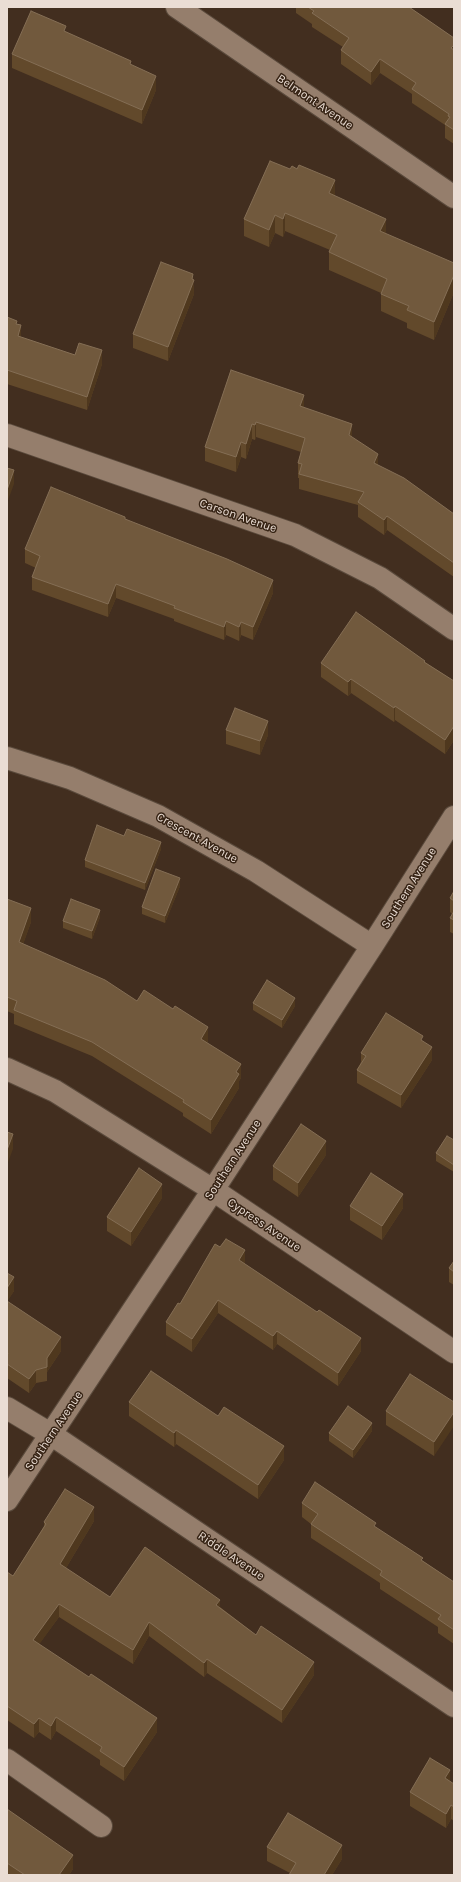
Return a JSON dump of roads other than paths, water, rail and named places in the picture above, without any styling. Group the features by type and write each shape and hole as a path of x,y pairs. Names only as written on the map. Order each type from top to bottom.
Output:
{"street":[{"name":"Belmont Avenue","path":"177,7 454,197"},
{"name":"Carson Avenue","path":"7,435 295,535 380,578 454,629"},
{"name":"Crescent Avenue","path":"7,758 70,778 158,816 256,871 372,946"},
{"name":"Southern Avenue","path":"7,1500 52,1435 213,1190 454,817"},
{"name":"Cypress Avenue","path":"7,1069 55,1092 213,1190 454,1352"},
{"name":"Riddle Avenue","path":"7,1408 52,1435 454,1706"},
{"path":"7,1760 101,1826"}]}
